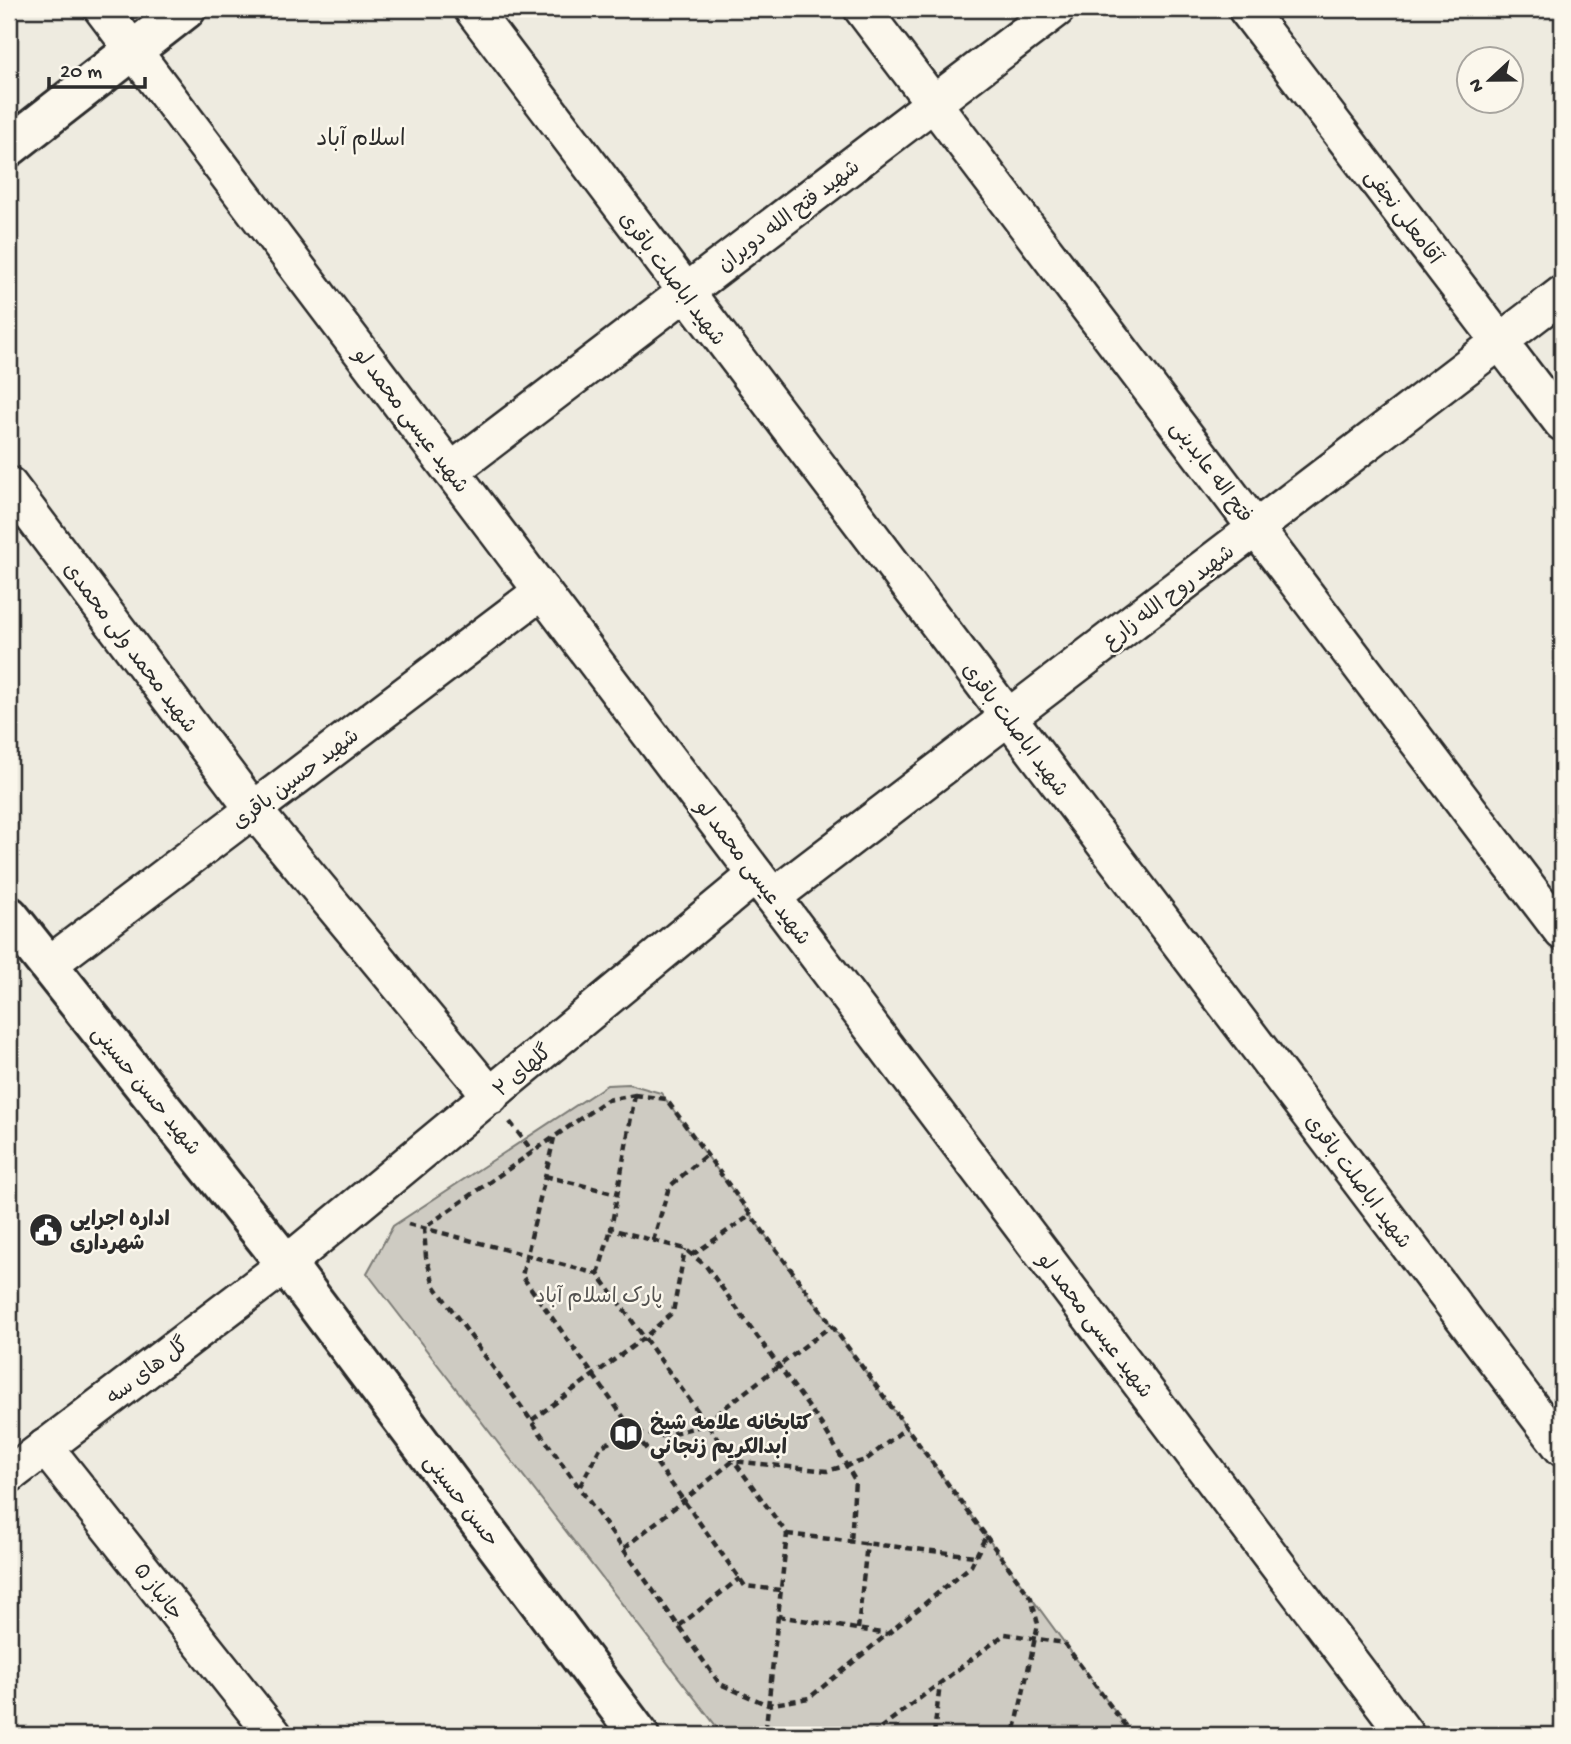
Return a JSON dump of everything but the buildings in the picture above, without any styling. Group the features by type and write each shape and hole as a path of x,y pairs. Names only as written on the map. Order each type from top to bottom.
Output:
{"street":[{"name":"شهید عیسی محمد لو","path":"102,9 1406,1735"},
{"path":"9,147 186,9"},
{"name":"شهید اباصلت باقری","path":"472,9 1562,1448"},
{"name":"فتح اله عابدینی","path":"862,9 1562,932"},
{"name":"شهید فتح الله دویران","path":"451,471 1057,9"},
{"name":"آقامعلی نجفی","path":"1246,9 1562,423"},
{"name":"شهید روح الله زارع","path":"764,886 1008,718 1562,294"},
{"name":"شهید محمد ولی محمدی","path":"9,485 253,809 491,1096"},
{"name":"شهید حسین باقری","path":"48,965 542,591"},
{"name":"گلهای ۲","path":"286,1264 491,1096 764,886"},
{"name":"شهید حسن حسینی","path":"9,916 286,1264"},
{"name":"گل های سه","path":"12,1467 45,1447 286,1264"},
{"name":"حسن حسینی","path":"286,1264 639,1735"},
{"name":"جانباز ۵","path":"45,1447 274,1735"}],"path":[{"path":"598,1274 611,1229 635,1095"},
{"path":"424,1228 607,1100 635,1095 666,1099 1031,1598 1038,1624 1014,1735 934,1734 940,1684"},
{"path":"554,1137 522,1276 745,1586 780,1590"},
{"path":"653,1241 669,1187 707,1154"},
{"path":"545,1176 617,1195"},
{"path":"692,1255 751,1215"},
{"path":"408,1224 598,1274 787,1534 765,1735"},
{"path":"424,1228 426,1257 433,1285 720,1684 768,1705 809,1698 971,1566 986,1536"},
{"path":"611,1229 685,1249 706,1266 779,1367 855,1480 851,1542"},
{"path":"532,1420 644,1338 673,1312 685,1249"},
{"path":"580,1486 601,1446 634,1432 662,1437 705,1422 832,1325"},
{"path":"624,1548 733,1461 827,1471 866,1461 907,1427"},
{"path":"787,1534 975,1556"},
{"path":"858,1629 867,1544"},
{"path":"678,1626 740,1578"},
{"path":"778,1616 888,1634"},
{"path":"871,1735 1005,1634 1035,1636 1064,1643 1132,1735"}],"green space":[{"name":"پارک اسلام آباد","path":"629,1084 661,1093 1132,1735 723,1735 367,1273 393,1226 607,1085"}],"place":[{"name":"اداره اجرایی شهرداری","path":"46,1230"},
{"name":"کتابخانه علامه شیخ ابدالکریم زنجانی","path":"626,1434"}],"district":[{"name":"اسلام آباد","path":"361,137"}]}
